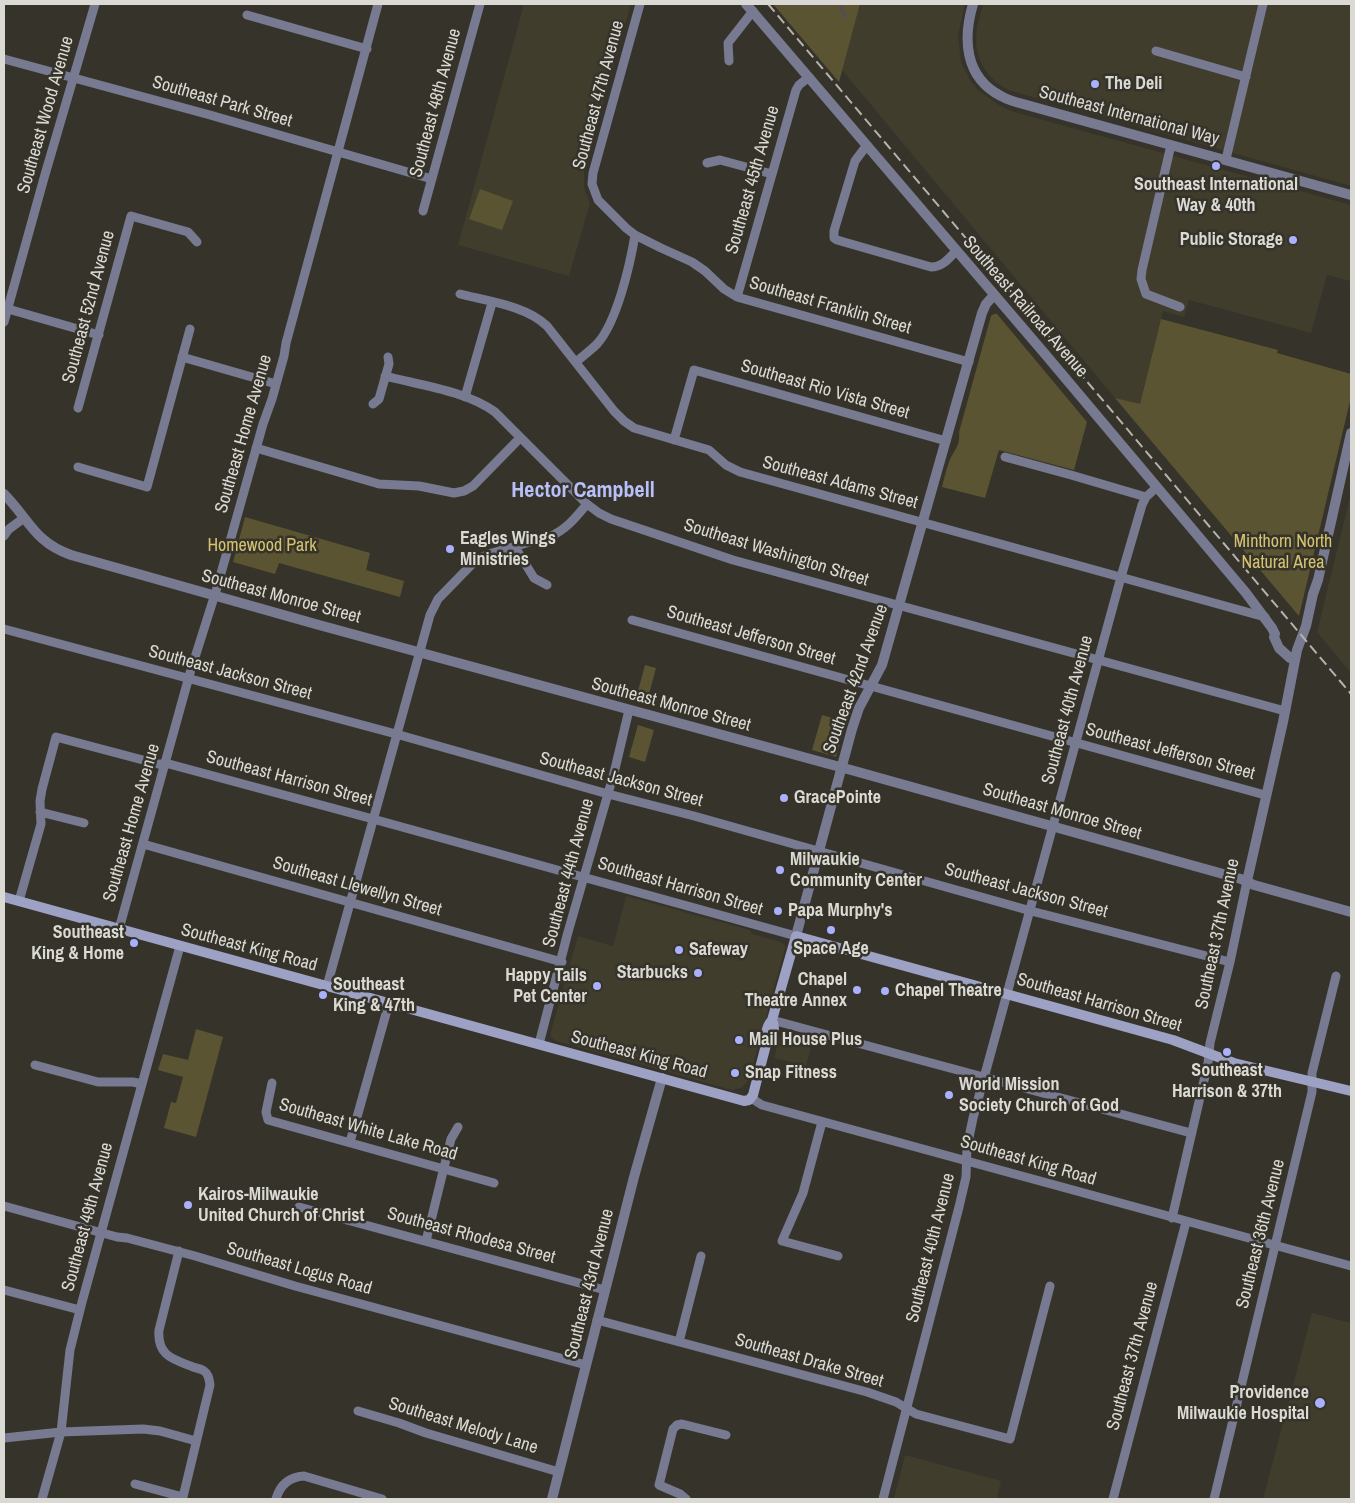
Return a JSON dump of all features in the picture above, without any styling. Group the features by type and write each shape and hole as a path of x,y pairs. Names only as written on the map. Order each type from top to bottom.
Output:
{"main road":[{"name":"Southeast King Road","path":"4,897 743,1100 751,1098"},
{"name":"Southeast Harrison Street","path":"796,936 1173,1040 1234,1063 1351,1091"},
{"name":"Southeast 42nd Avenue","path":"751,1098 767,1042 773,1036 775,1027 772,1020 796,936"}],"street":[{"name":"Southeast Wood Avenue","path":"4,322 95,4"},
{"name":"Southeast Home Avenue","path":"119,929 189,678 276,384 378,4"},
{"name":"Southeast 48th Avenue","path":"423,211 480,4"},
{"name":"Southeast 47th Avenue","path":"595,194 592,184 593,173 640,4"},
{"name":"Southeast International Way","path":"973,4 967,31 968,52 978,75 992,91 1010,100 1351,194"},
{"path":"1226,159 1263,4"},
{"path":"729,61 728,43 750,8"},
{"name":"Southeast Railroad Avenue","path":"750,8 1265,617 1272,628 1277,644 1283,652 1290,658 1296,656"},
{"path":"247,15 367,49"},
{"path":"1156,51 1246,77"},
{"name":"Southeast Park Street","path":"4,59 210,115 432,179"},
{"name":"Southeast 45th Avenue","path":"737,297 796,90 809,77"},
{"path":"867,145 855,161 834,231 834,238 932,267 944,263 956,251"},
{"path":"1171,145 1142,270 1142,279 1146,294 1180,307"},
{"path":"707,163 720,160 772,174"},
{"name":"Southeast Franklin Street","path":"595,194 602,204 635,235 692,262 705,271 724,289 737,297 969,362"},
{"name":"Southeast 52nd Avenue","path":"78,408 132,216 188,232 196,242"},
{"path":"576,362 598,343 612,320 632,254 635,235"},
{"name":"Southeast Adams Street","path":"460,294 524,311 537,318 547,326 624,421 634,428 709,450 726,465 740,472 1265,617"},
{"name":"Southeast 42nd Avenue","path":"796,936 857,713 882,665 984,307 994,295"},
{"path":"466,397 492,303"},
{"path":"8,309 99,335"},
{"path":"78,468 147,487 190,329"},
{"path":"182,357 276,384"},
{"path":"373,404 379,399 389,364 388,357"},
{"name":"Southeast Rio Vista Street","path":"674,440 694,370 946,441"},
{"name":"Southeast Washington Street","path":"385,376 477,401 494,412 587,504 611,519 733,560 1285,711"},
{"name":"Southeast 37th Avenue","path":"1172,1218 1296,656 1300,654 1310,625 1318,580 1351,434"},
{"path":"256,448 379,484 419,486 454,493 473,486 520,438"},
{"path":"1005,457 1146,498"},
{"name":"Southeast 40th Avenue","path":"883,1499 959,1207 966,1177 970,1129 1121,577 1142,505 1157,487"},
{"name":"Southeast Monroe Street","path":"4,494 42,540 59,550 90,561 1242,879 1254,885 1351,912"},
{"path":"327,986 430,615 438,599 477,559 561,532 570,525 587,504"},
{"path":"4,536 24,518"},
{"path":"515,547 534,578 547,585"},
{"name":"Southeast Jefferson Street","path":"632,620 1265,796"},
{"name":"Southeast Jackson Street","path":"4,628 396,734 1031,910 1230,962"},
{"name":"Southeast 44th Avenue","path":"539,1044 608,794 629,710"},
{"name":"Southeast Harrison Street","path":"40,812 42,789 56,737 158,764 166,763 373,818 796,936"},
{"path":"19,901 41,824 40,812 84,823"},
{"name":"Southeast Llewellyn Street","path":"143,844 562,962"},
{"name":"Southeast 49th Avenue","path":"42,1499 61,1432 70,1350 100,1232 180,946"},
{"name":"Southeast 36th Avenue","path":"1214,1499 1313,1090 1312,1072 1336,976"},
{"path":"350,1142 389,1002"},
{"path":"772,1020 1191,1133"},
{"path":"35,1064 98,1082 133,1082 142,1084"},
{"name":"Southeast 43rd Avenue","path":"552,1499 634,1177 662,1078"},
{"name":"Southeast White Lake Road","path":"272,1083 266,1112 268,1120 494,1183"},
{"name":"Southeast King Road","path":"751,1098 762,1105 822,1122 1351,1266"},
{"path":"822,1122 804,1193 782,1241 838,1256"},
{"path":"426,1241 451,1139 458,1126"},
{"name":"Southeast Logus Road","path":"4,1206 117,1237 179,1251 295,1286 586,1365"},
{"name":"Southeast Rhodesa Street","path":"299,1207 605,1290"},
{"name":"Southeast 37th Avenue","path":"1113,1499 1186,1222"},
{"path":"135,1484 183,1497 210,1386 209,1377 205,1371 168,1356 161,1348 158,1339 179,1251"},
{"path":"679,1342 701,1256"},
{"name":"Southeast Drake Street","path":"597,1320 867,1392 896,1402 916,1414 1010,1439 1050,1286"},
{"path":"4,1290 80,1310"},
{"name":"Southeast Melody Lane","path":"358,1412 399,1423 426,1434 559,1472"},
{"path":"686,1499 680,1494 659,1485 673,1429 677,1425 682,1424 726,1435"},
{"path":"4,1438 61,1432 143,1429 160,1431 196,1441"},
{"path":"276,1499 283,1484 291,1478 304,1476 382,1499"}],"shaded area":[{"path":"524,4 631,4 584,172 584,188 590,203 569,276 458,245"},
{"path":"860,4 965,4 958,35 961,62 970,80 978,90 999,105 1014,112 1351,205 1351,281 1327,275 1311,333 1189,300 1184,317 1163,311 1140,405 1115,398 842,70"},
{"path":"983,4 1351,4 1351,186 1008,90 988,74 981,63 977,51 977,27"},
{"path":"1351,493 1351,673 1317,632"},
{"path":"626,896 750,930 752,934 781,942 785,945 749,1080 741,1088 732,1090 556,1041 551,1037 551,1031 578,936 613,946"},
{"path":"781,1032 813,1040 806,1066 774,1058"},
{"name":"Providence Milwaukie Hospital","path":"1312,1313 1351,1323 1351,1499 1263,1499"},
{"path":"905,1455 1001,1481 997,1499 894,1499"}],"green space":[{"path":"773,4 860,4 839,82"},
{"path":"480,189 513,201 502,230 469,219"},
{"path":"997,314 1087,422 1074,470 999,450 985,498 942,487 949,462 958,445 959,432 991,316"},
{"name":"Minthorn North Natural Area","path":"1161,319 1278,350 1277,353 1351,374 1351,397 1299,616 1115,398 1140,404"},
{"name":"Homewood Park","path":"245,517 370,553 366,570 404,581 400,597 279,563 275,574 233,562"},
{"path":"645,665 656,668 648,698 646,698 644,704 635,702"},
{"path":"822,715 846,722 836,757 812,750"},
{"path":"638,725 654,730 645,762 629,757"},
{"path":"196,1029 223,1037 196,1137 164,1128 171,1102 176,1103 183,1077 158,1070 163,1054 188,1060"}],"waterway":[{"path":"839,4 846,17"}],"railway":[{"path":"768,4 1351,694"}],"place":[{"name":"The Deli","path":"1095,84"},
{"name":"Southeast International Way & 40th","path":"1216,166"},
{"name":"Public Storage","path":"1293,240"},
{"name":"Eagles Wings Ministries","path":"450,549"},
{"name":"GracePointe","path":"784,798"},
{"name":"Milwaukie Community Center","path":"780,870"},
{"name":"Papa Murphy's","path":"778,911"},
{"name":"Space Age","path":"831,930"},
{"name":"Southeast King & Home","path":"134,943"},
{"name":"Safeway","path":"679,950"},
{"name":"Starbucks","path":"698,973"},
{"name":"Happy Tails Pet Center","path":"597,986"},
{"name":"Chapel Theatre Annex","path":"857,990"},
{"name":"Chapel Theatre","path":"885,991"},
{"name":"Southeast King & 47th","path":"323,995"},
{"name":"Mail House Plus","path":"739,1040"},
{"name":"Southeast Harrison & 37th","path":"1227,1052"},
{"name":"Snap Fitness","path":"735,1073"},
{"name":"World Mission Society Church of God","path":"949,1095"},
{"name":"Kairos-Milwaukie United Church of Christ","path":"188,1205"},
{"name":"Providence Milwaukie Hospital","path":"1320,1403"}],"district":[{"name":"Hector Campbell","path":"583,491"}]}
